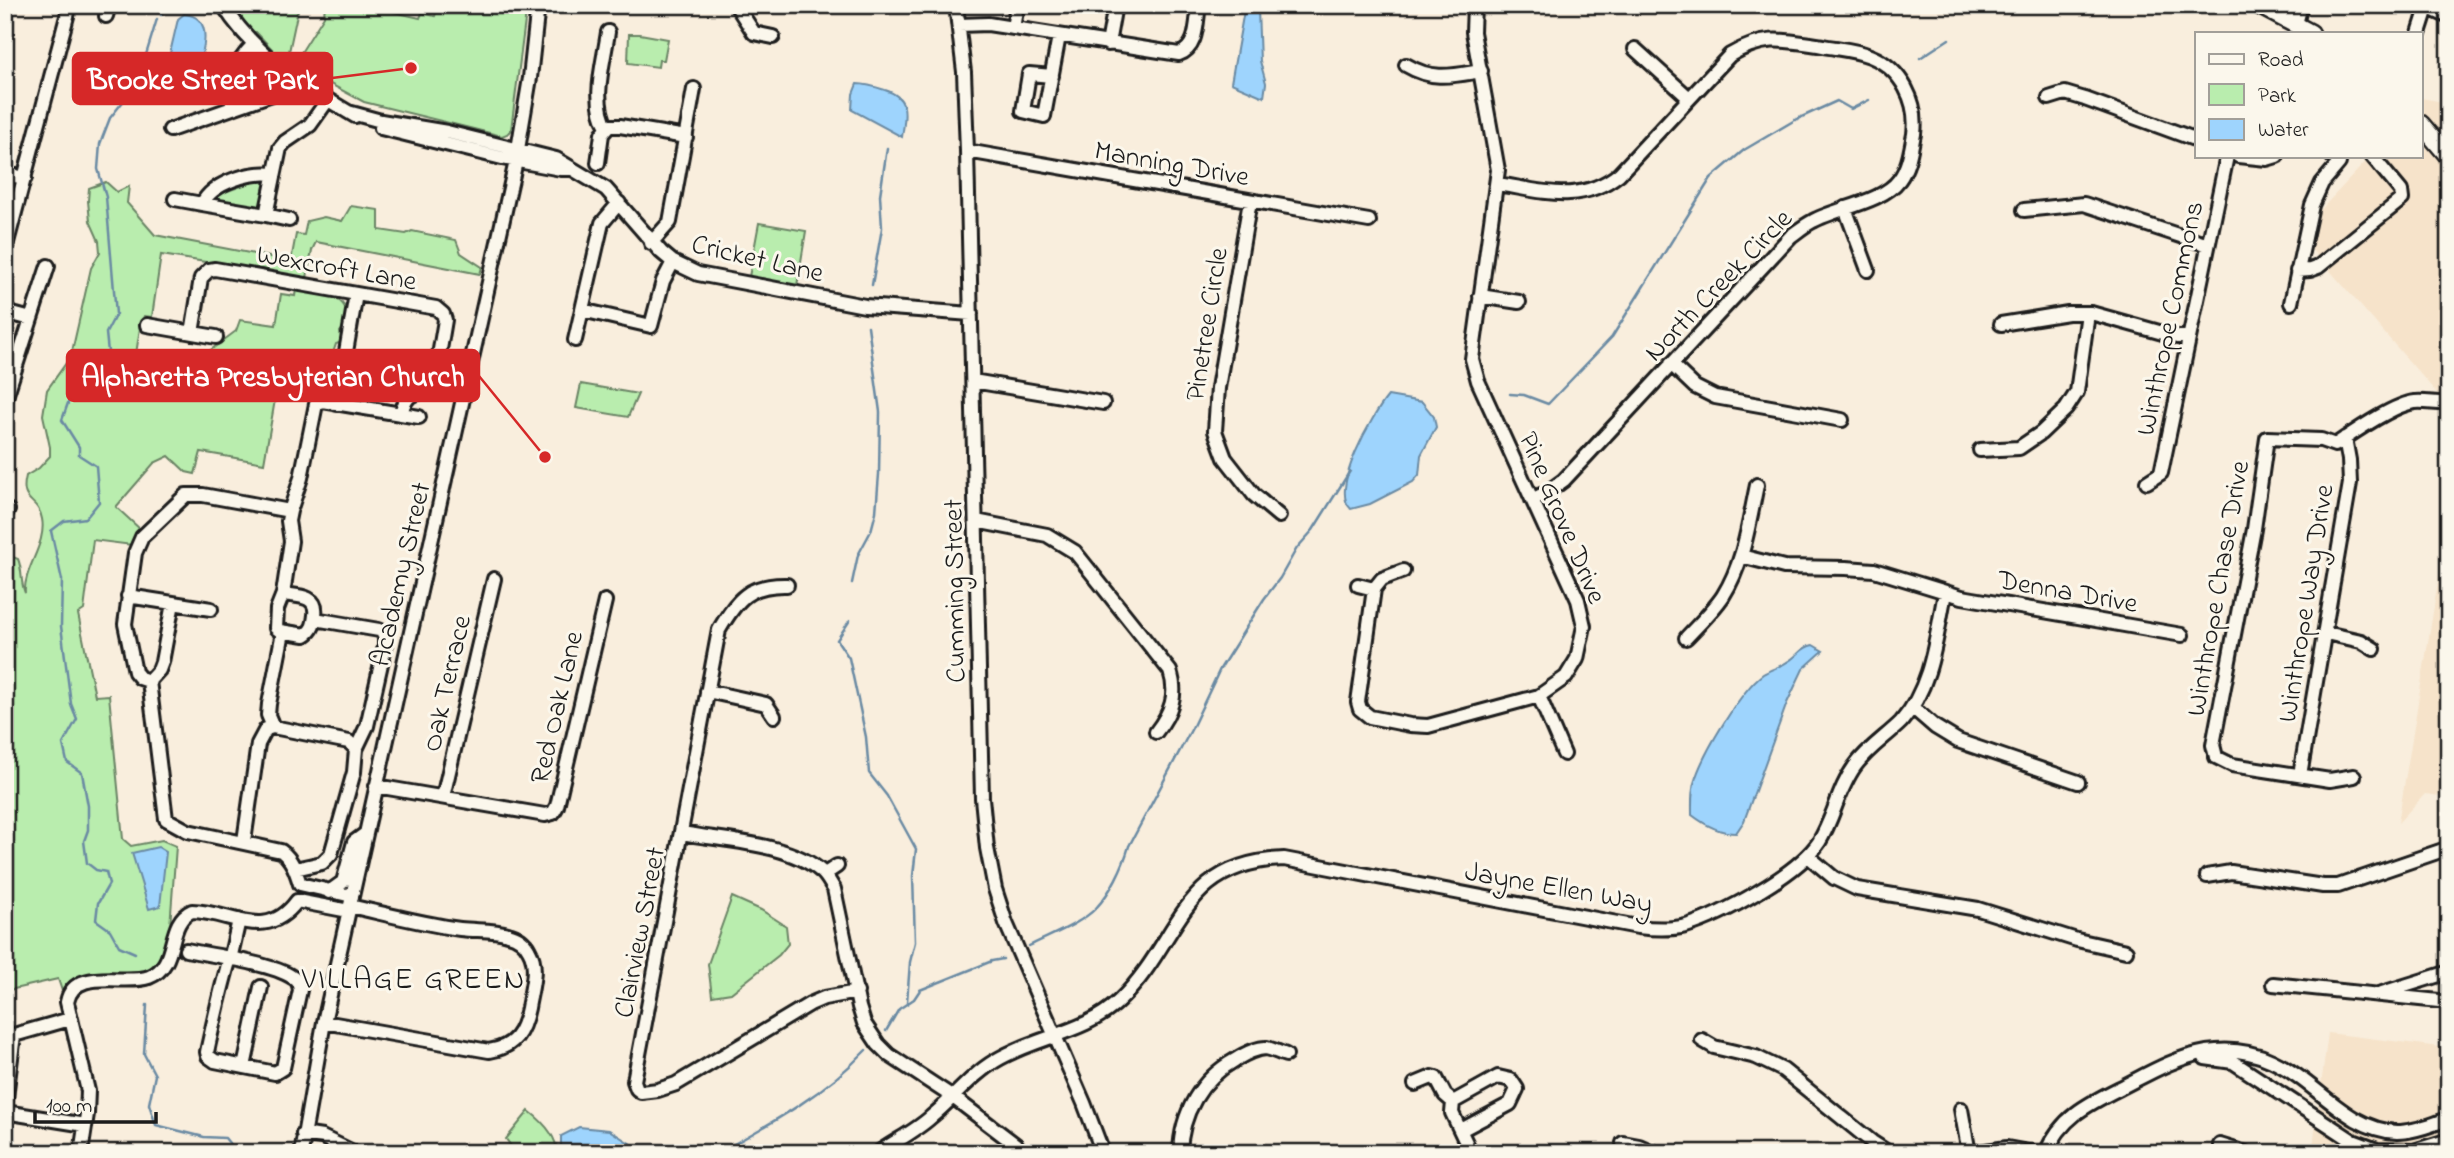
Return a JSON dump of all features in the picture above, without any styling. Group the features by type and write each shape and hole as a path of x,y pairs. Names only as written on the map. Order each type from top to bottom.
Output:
{"main road":[{"path":"2258,5 2309,32"},
{"path":"2422,125 2449,157"}],"street":[{"path":"5,250 70,5"},
{"name":"Cricket Lane","path":"223,5 253,45 282,70 327,101 384,129 518,155 570,169 595,181 619,203 651,243 673,262 709,277 865,306 971,314"},
{"name":"Academy Street","path":"301,1153 324,1021 518,155 538,5"},
{"path":"736,5 754,33 773,37"},
{"name":"Cumming Street","path":"956,5 964,72 967,151 982,798 987,848 995,889 1006,923 1103,1153"},
{"path":"1013,28 1017,5"},
{"path":"1108,44 1115,5"},
{"path":"958,25 988,24 1179,54 1185,52 1192,42 1199,5"},
{"name":"Pine Grove Drive","path":"1374,589 1355,714 1428,726 1539,696 1558,684 1572,668 1581,648 1584,626 1578,600 1474,370 1472,347 1498,184 1497,155 1473,32 1474,5"},
{"path":"2295,24 2301,5"},
{"path":"2419,32 2424,6 2449,17"},
{"path":"607,127 599,103 608,33"},
{"path":"1052,76 1059,36"},
{"name":"North Creek Circle","path":"1498,184 1566,194 1598,188 1619,174 1730,55 1764,40 1856,51 1884,63 1901,80 1912,101 1915,124 1911,152 1904,173 1893,187 1813,220 1791,236 1564,480 1532,499"},
{"path":"233,107 230,85 234,72 253,45"},
{"path":"1635,49 1689,98"},
{"path":"1406,65 1419,73 1435,77 1481,71"},
{"path":"651,243 670,222 694,89"},
{"path":"170,130 275,93"},
{"path":"2049,99 2065,93 2195,139"},
{"path":"266,215 280,148 310,125 327,101"},
{"path":"607,127 620,126 686,137"},
{"path":"598,163 603,134 607,127"},
{"name":"Manning Drive","path":"967,151 1369,221"},
{"name":"Winthrope Commons","path":"2147,482 2161,473 2227,158"},
{"path":"2291,303 2312,205 2322,183 2340,158"},
{"path":"2297,271 2318,267 2402,199 2401,191 2374,158"},
{"path":"5,174 25,178"},
{"path":"202,204 206,195 214,188 255,174 274,174"},
{"path":"175,200 289,220"},
{"name":"Pinetree Circle","path":"1250,201 1218,388 1215,431 1225,458 1254,495 1279,516"},
{"path":"575,340 602,223 619,203"},
{"path":"2024,210 2084,204 2208,245"},
{"path":"1845,208 1868,270"},
{"path":"582,310 652,326 663,281 673,262"},
{"path":"5,400 48,267"},
{"name":"Wexcroft Lane","path":"192,333 201,278 209,270 436,308 445,320 432,388 426,392 412,393 404,401 401,414"},
{"path":"337,404 356,294"},
{"path":"1480,296 1519,302"},
{"path":"5,312 31,320"},
{"path":"2001,324 2068,313 2088,313 2177,337 2189,337"},
{"path":"1980,450 2019,448 2041,433 2066,409 2077,392 2088,313"},
{"path":"147,325 216,337"},
{"path":"1671,364 1695,387 1715,397 1842,420"},
{"path":"973,381 1103,403"},
{"path":"283,594 311,599 316,608 313,628 305,635 283,632 276,625 292,541 288,521 301,478 316,404 323,401 419,417"},
{"name":"Winthrope Chase Drive","path":"2354,776 2330,780 2232,765 2216,757 2213,745 2254,529 2267,438 2320,440 2335,445 2403,405 2414,402 2449,404"},
{"name":"Winthrope Way Drive","path":"2300,775 2350,483 2345,438"},
{"path":"1686,638 1723,596 1741,556 1757,485"},
{"path":"149,681 140,678 135,672 126,633 128,596 138,543 178,500 186,495 203,495 290,510"},
{"path":"976,520 1047,535 1067,545 1084,561 1170,671 1174,689 1172,705 1156,732"},
{"name":"Denna Drive","path":"1741,556 1784,567 1874,570 1945,593 2182,635"},
{"path":"1358,584 1374,589 1382,579 1403,571"},
{"name":"Oak Terrace","path":"443,797 494,579"},
{"name":"Clairview Street","path":"787,584 765,584 747,594 731,609 719,630 634,1081 641,1092 676,1084 810,1004 824,998 857,992"},
{"name":"Jayne Ellen Way","path":"878,1153 930,1118 980,1071 995,1061 1092,1020 1118,1002 1137,982 1192,900 1220,874 1247,863 1284,859 1638,927 1660,929 1705,919 1781,878 1808,856 1826,830 1854,766 1912,707 1928,673 1945,593"},
{"path":"128,596 211,609"},
{"name":"Red Oak Lane","path":"376,786 545,815 553,813 557,806 605,601"},
{"path":"173,603 162,662 149,681 166,819 188,831 281,850 288,856 300,884 329,892 350,905"},
{"path":"295,869 322,863 331,855 354,772 356,749 362,742 367,726 385,646 385,635 379,630 315,619"},
{"path":"272,727 268,715 269,704 283,632"},
{"path":"2326,633 2361,641 2374,649"},
{"path":"707,691 766,705 774,716"},
{"path":"1539,696 1564,754"},
{"path":"1912,707 1935,727 1958,741 2078,782"},
{"path":"244,841 258,744 263,732 272,727 349,742 356,749"},
{"path":"682,833 793,855 810,862 825,874 834,890 864,1023 878,1044 889,1055 953,1097 1016,1145 1022,1153"},
{"path":"329,892 343,882 354,842 365,834"},
{"path":"2207,876 2231,872 2338,886 2449,848"},
{"path":"1808,856 1834,878 1857,889 1978,909 2077,940 2126,951"},
{"path":"825,874 837,866"},
{"path":"80,1153 88,1091 70,1019 67,1002 70,991 75,986 100,979 135,979 149,977 158,972 168,959 177,926 183,915 192,911 268,924 290,910 297,901 350,905 459,929 504,933 518,938 529,950 534,966 521,1033 512,1043 501,1049 489,1051 324,1021"},
{"path":"186,950 229,959 281,970 296,979 300,990 283,1068 275,1073 211,1060 207,1052 229,959 239,920"},
{"path":"2377,995 2449,972"},
{"path":"2273,984 2449,1002"},
{"path":"244,1068 261,987"},
{"path":"5,1104 10,1036 70,1019"},
{"path":"1702,1040 1714,1047 1756,1057 1783,1070 1889,1153"},
{"path":"1180,1153 1189,1110 1201,1087 1222,1067 1245,1054 1265,1048 1286,1055"},
{"path":"2046,1153 2059,1129 2080,1108 2174,1061 2209,1052 2231,1051 2270,1059 2296,1074 2356,1120 2385,1131 2412,1131 2449,1119"},
{"path":"2187,1057 2233,1062 2353,1141 2377,1150 2413,1151 2449,1140"},
{"path":"1449,1098 1498,1077 1511,1080 1517,1089 1510,1104 1461,1130"},
{"path":"1415,1084 1436,1078 1449,1098 1452,1113 1471,1153"},
{"path":"1961,1109 1970,1153 2007,1147 2034,1153"},
{"path":"5,1112 85,1125"},
{"path":"303,1134 321,1137 355,1153"},
{"path":"1623,1143 1655,1153"},
{"path":"2220,1145 2246,1153"}],"shaded area":[{"path":"2422,98 2449,103 2449,407 2298,234 2369,158 2422,158"},
{"path":"2449,516 2449,797 2425,794 2398,823"},
{"path":"2328,1033 2449,1048 2449,1153 2312,1153"}],"green space":[{"path":"230,5 277,5 291,8 292,5 299,5 287,61 281,61 256,32 251,32"},
{"path":"325,5 387,5 395,7 394,12 420,18 422,13 435,16 438,5 527,5 511,130 502,136 364,102 321,79 316,81 295,62 324,16"},
{"path":"629,34 668,39 664,60 659,60 658,67 628,63"},
{"path":"255,178 267,179 268,182 264,207 243,210 209,198 219,190 222,193 255,181"},
{"path":"106,182 117,192 129,186 127,203 155,235 291,261 296,234 304,235 307,221 324,217 342,221 351,206 379,210 379,230 406,234 412,231 456,240 461,253 482,267 480,274 316,242 307,278 161,255 152,317 144,316 134,367 200,380 204,355 236,331 240,320 276,325 281,294 295,296 296,289 328,295 342,303 347,317 340,332 342,342 336,344 325,377 280,371 264,463 201,452 195,474 186,472 169,456 154,463 116,507 141,530 132,545 93,540 84,610 78,614 95,696 109,695 123,839 131,846 162,840 176,846 169,940 160,958 147,972 121,972 73,980 62,991 58,979 5,991 5,554 18,559 25,593 25,584 43,528 40,512 25,491 26,476 39,468 50,456 43,415 47,390 71,356 91,268 100,252 99,241 90,221 89,188"},
{"path":"759,223 806,231 797,286 778,282 769,284 768,280 749,277"},
{"path":"581,384 638,394 628,417 576,408"},
{"path":"732,897 761,910 786,926 788,944 779,955 731,993 712,996 708,964"},
{"path":"529,1111 552,1134 557,1153 516,1153 506,1139"}],"water":[{"path":"1245,5 1255,5 1258,9 1260,61 1266,83 1264,97 1231,83"},
{"path":"184,14 195,17 202,24 204,44 192,86 182,92 176,92 166,86 166,70 178,19"},
{"path":"857,84 882,89 899,98 904,109 902,137 852,110"},
{"path":"1388,396 1422,402 1434,417 1436,427 1421,455 1419,475 1413,482 1370,504 1351,509 1346,499 1345,486 1349,470 1364,435"},
{"path":"1813,645 1823,651 1803,669 1787,703 1744,821 1736,833 1718,830 1702,822 1692,815 1693,786 1715,737 1754,682"},
{"path":"158,847 166,852 160,906 149,909 132,853"},
{"path":"579,1127 609,1130 642,1151 561,1153 561,1136"}],"waterway":[{"path":"161,15 166,5"},
{"path":"135,953 119,946 110,930 96,920 98,903 109,884 106,872 96,870 87,863 84,841 88,830 88,806 82,773 67,762 63,744 77,719 71,704 61,626 62,580 51,531 64,521 86,518 99,502 96,466 79,455 79,447 62,420 73,389 95,379 109,362 106,333 116,314 106,197 98,169 100,144 110,118 137,84 157,19"},
{"path":"1920,58 1949,39"},
{"path":"1510,394 1524,395 1548,404 1612,337 1711,178 1744,150 1795,120 1837,101 1851,109 1869,100"},
{"path":"872,285 882,228 880,195 887,148"},
{"path":"852,583 858,555 871,531 876,512 879,474 880,412 868,326"},
{"path":"1029,946 1090,914 1107,895 1129,846 1220,669 1350,471"},
{"path":"850,620 837,640 849,658 866,737 869,773 887,796 916,849 913,876 915,942 910,962 907,1002"},
{"path":"886,1031 899,1009 914,999 920,990 1003,959"},
{"path":"147,1005 144,1054 155,1075 149,1104 156,1125 204,1137 225,1138 237,1153"},
{"path":"718,1153 815,1094 866,1050"}],"place":[{"name":"Brooke Street Park","path":"411,68"},
{"name":"Alpharetta Presbyterian Church","path":"545,457"}],"district":[{"name":"VILLAGE GREEN","path":"414,978"}]}
